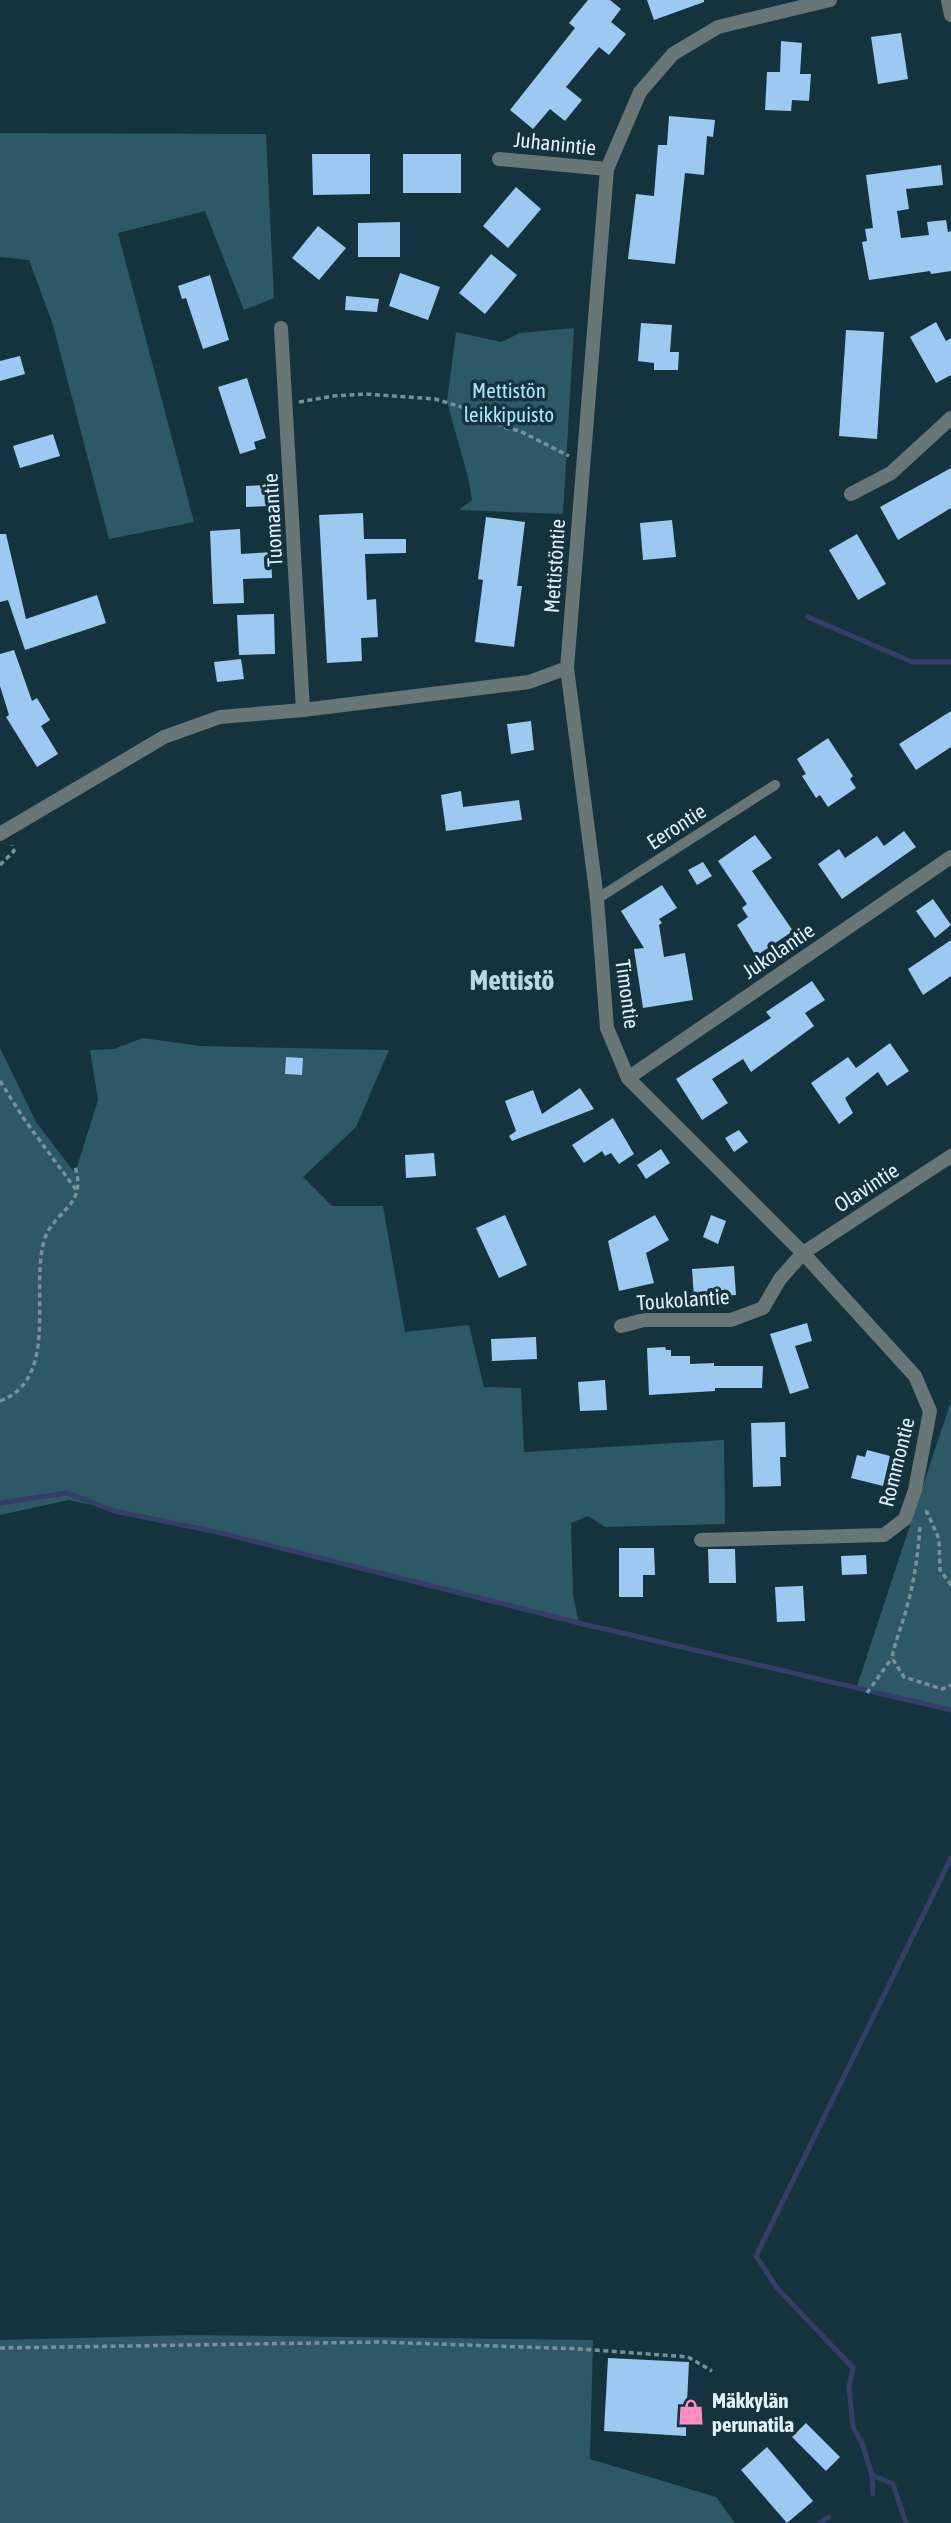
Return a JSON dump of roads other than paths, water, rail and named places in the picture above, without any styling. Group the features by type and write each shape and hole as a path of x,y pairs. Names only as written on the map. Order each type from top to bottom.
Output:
{"street":[{"name":"Mettistöntie","path":"567,668 607,169 640,92 673,54 718,27 831,0"},
{"path":"948,0 951,15"},
{"name":"Juhanintie","path":"499,159 607,169"},
{"name":"Tuomaantie","path":"281,328 303,710"},
{"path":"851,494 891,473 951,418"},
{"path":"0,834 164,737 220,717 303,710 529,682 567,668"},
{"name":"Timontie","path":"567,668 597,899 607,1028 628,1078 803,1253"},
{"name":"Jukolantie","path":"628,1078 951,858"},
{"name":"Olavintie","path":"803,1253 951,1156"},
{"name":"Toukolantie","path":"621,1326 644,1320 731,1320 763,1308 780,1279 803,1253"},
{"name":"Rommontie","path":"701,1540 884,1535 905,1519 915,1490 930,1411 915,1376 803,1253"}],"lane":[{"name":"Eerontie","path":"597,899 775,785"}],"waterway":[{"path":"808,617 912,662 951,662"},
{"path":"0,1503 67,1493 114,1511 217,1532 579,1623 951,1710"},
{"path":"873,2494 872,2475 862,2443 853,2427 849,2387 853,2368 777,2288 756,2256 951,1858"},
{"path":"872,2475 893,2484 906,2523"},
{"path":"819,2523 829,2517"}],"place":[{"name":"Mäkkylän perunatila","path":"691,2412"}],"district":[{"name":"Mettistö","path":"512,980"}],"park label":[{"name":"Mettistön leikkipuisto","path":"509,402"}]}
